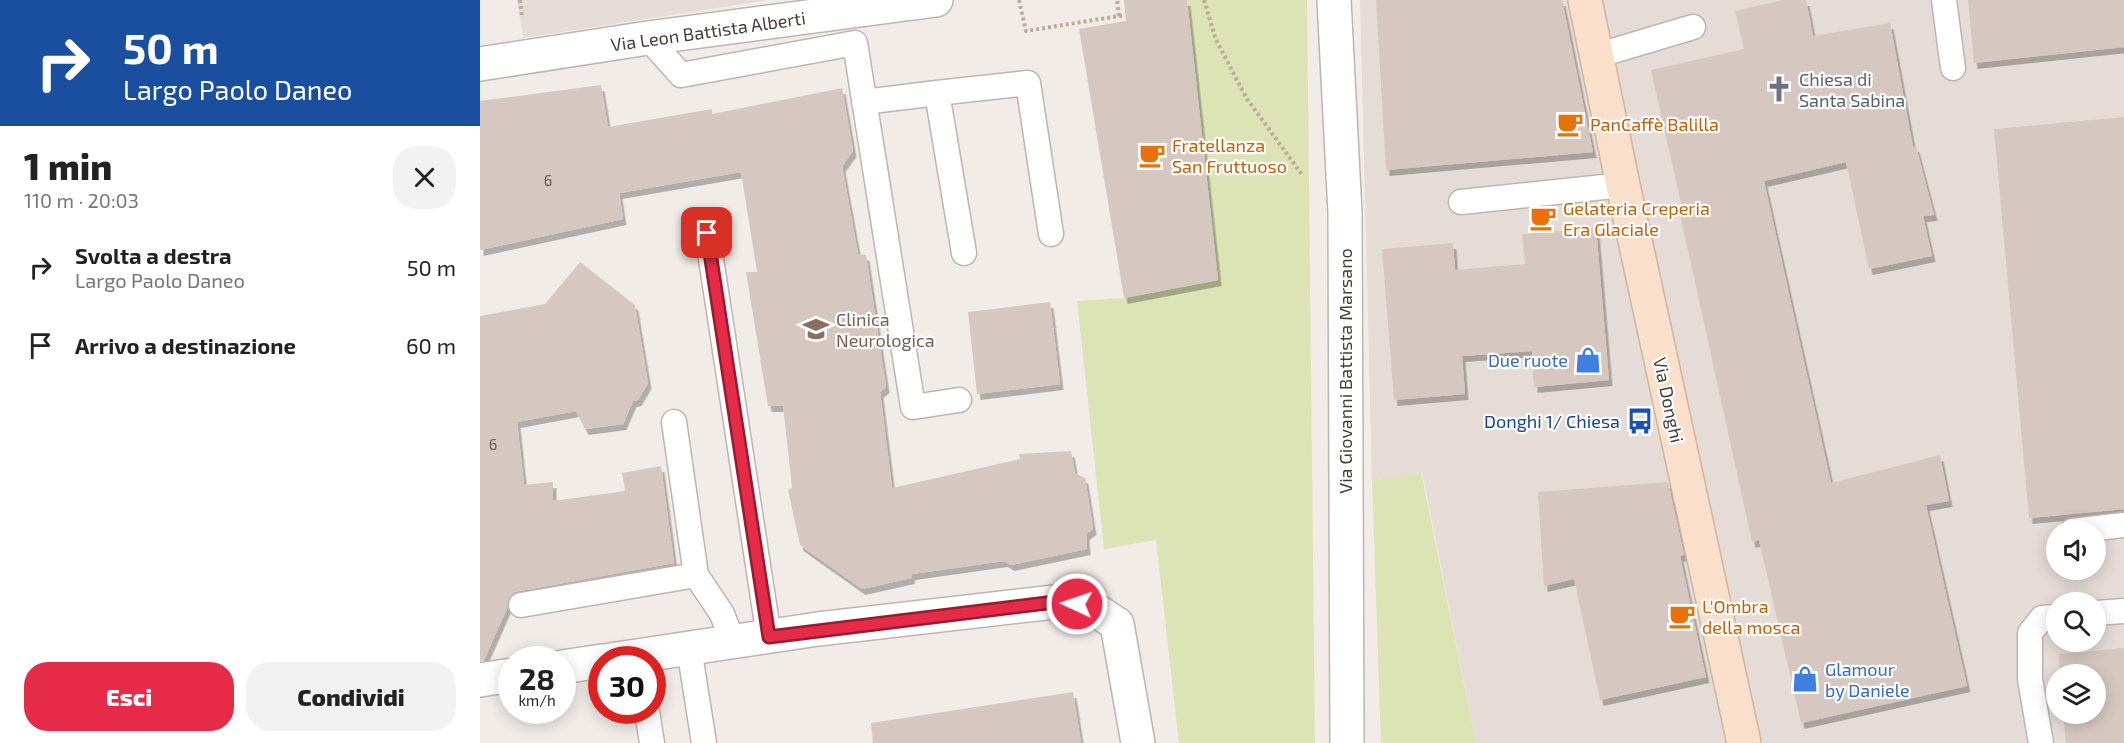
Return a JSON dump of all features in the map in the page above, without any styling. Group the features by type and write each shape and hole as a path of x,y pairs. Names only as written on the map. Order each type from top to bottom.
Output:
{"street":[{"name":"Via Leon Battista Alberti","path":"480,64 648,38 936,0"},
{"name":"Via Giovanni Battista Marsano","path":"1334,0 1345,225 1347,743"},
{"name":"Via Donghi","path":"1585,0 1744,743"},
{"path":"666,652 1063,601 1091,607 1117,624 1138,743"},
{"path":"480,680 498,677"}],"lane":[{"path":"1944,0 1953,68"},
{"path":"1596,56 1693,27"},
{"path":"648,38 681,75 855,43 913,407 960,400"},
{"path":"864,102 1028,83 1052,234"},
{"path":"937,93 964,253"},
{"path":"1461,202 1623,185"},
{"path":"707,233 769,637"},
{"path":"674,422 696,575 722,614 733,642"},
{"path":"2106,527 2124,525"},
{"path":"521,605 696,575"},
{"path":"2106,612 2124,611"},
{"path":"2041,743 2030,679 2030,633 2042,618 2046,618"},
{"path":"689,648 704,743"},
{"path":"649,724 652,743"}],"path":[{"path":"1019,0 1026,31 1125,15"},
{"path":"1117,0 1119,16"},
{"path":"1204,0 1216,40 1242,89 1296,168 1304,178 1316,185 1343,181"}],"shaded area":[{"path":"517,0 769,0 523,38"},
{"path":"1360,0 2124,0 2124,743 1476,743 1422,472 1372,481"}],"green space":[{"path":"1187,0 1307,0 1315,743 1179,743 1156,540 1104,549 1077,301 1124,298 1218,280"},
{"path":"1421,472 1476,743 1381,743 1372,481"}],"building":[{"name":"Fratellanza San Fruttuoso","path":"1124,0 1187,0 1218,280 1124,298 1079,29 1126,21"},
{"path":"1376,0 1562,0 1593,152 1386,170"},
{"path":"1782,0 1806,0 1813,36 1890,23 1913,147 1916,146 1934,215 1923,216 1932,256 1869,269 1846,162 1764,181 1831,483 1940,455 1949,501 1926,505 1967,686 1801,723 1759,540 1752,542 1651,70 1744,49 1735,11"},
{"path":"1968,0 2124,0 2124,47 1974,63"},
{"name":"Clinica Neurologica","path":"601,85 608,127 712,109 712,114 842,88 853,151 842,166 858,254 866,255 886,387 880,392 892,488 1020,459 1019,454 1071,451 1075,473 1085,478 1093,529 1086,534 1087,549 1011,565 1004,561 912,574 911,578 862,589 800,545 788,490 792,487 783,406 768,406 746,272 757,272 741,172 619,193 623,219 480,250 480,101"},
{"path":"2124,117 2124,509 2029,518 1994,129"},
{"path":"1596,228 1609,380 1534,387 1532,351 1462,356 1465,394 1394,400 1382,249 1453,243 1455,270 1525,264 1522,234"},
{"path":"580,262 635,305 648,383 638,400 633,401 623,424 585,429 576,411 517,422 524,485 553,482 553,501 625,491 622,473 661,466 674,563 514,592 508,600 507,608 484,660 480,661 480,316 545,304"},
{"path":"1050,302 1060,384 977,394 968,312"},
{"path":"1668,482 1684,555 1680,556 1706,677 1600,700 1574,579 1544,586 1538,492"},
{"path":"2124,648 2124,743 2066,743 2064,724 2106,724 2106,664 2059,664 2059,654 2106,652 2106,650"},
{"path":"1073,692 1081,743 873,743 871,723"}],"place":[{"name":"Chiesa di Santa Sabina","path":"1779,89"},
{"name":"PanCaffè Balilla","path":"1570,124"},
{"name":"Fratellanza San Fruttuoso","path":"1152,155"},
{"name":"Gelateria Creperia Era Glaciale","path":"1543,218"},
{"name":"Clinica Neurologica","path":"816,329"},
{"name":"Due ruote","path":"1588,360"},
{"name":"Donghi 1/ Chiesa","path":"1640,421"},
{"name":"L'Ombra della mosca","path":"1682,616"},
{"name":"Glamour by Daniele","path":"1805,679"}],"route":[{"path":"707,233 769,637 818,629 1063,601 1077,604"}]}
